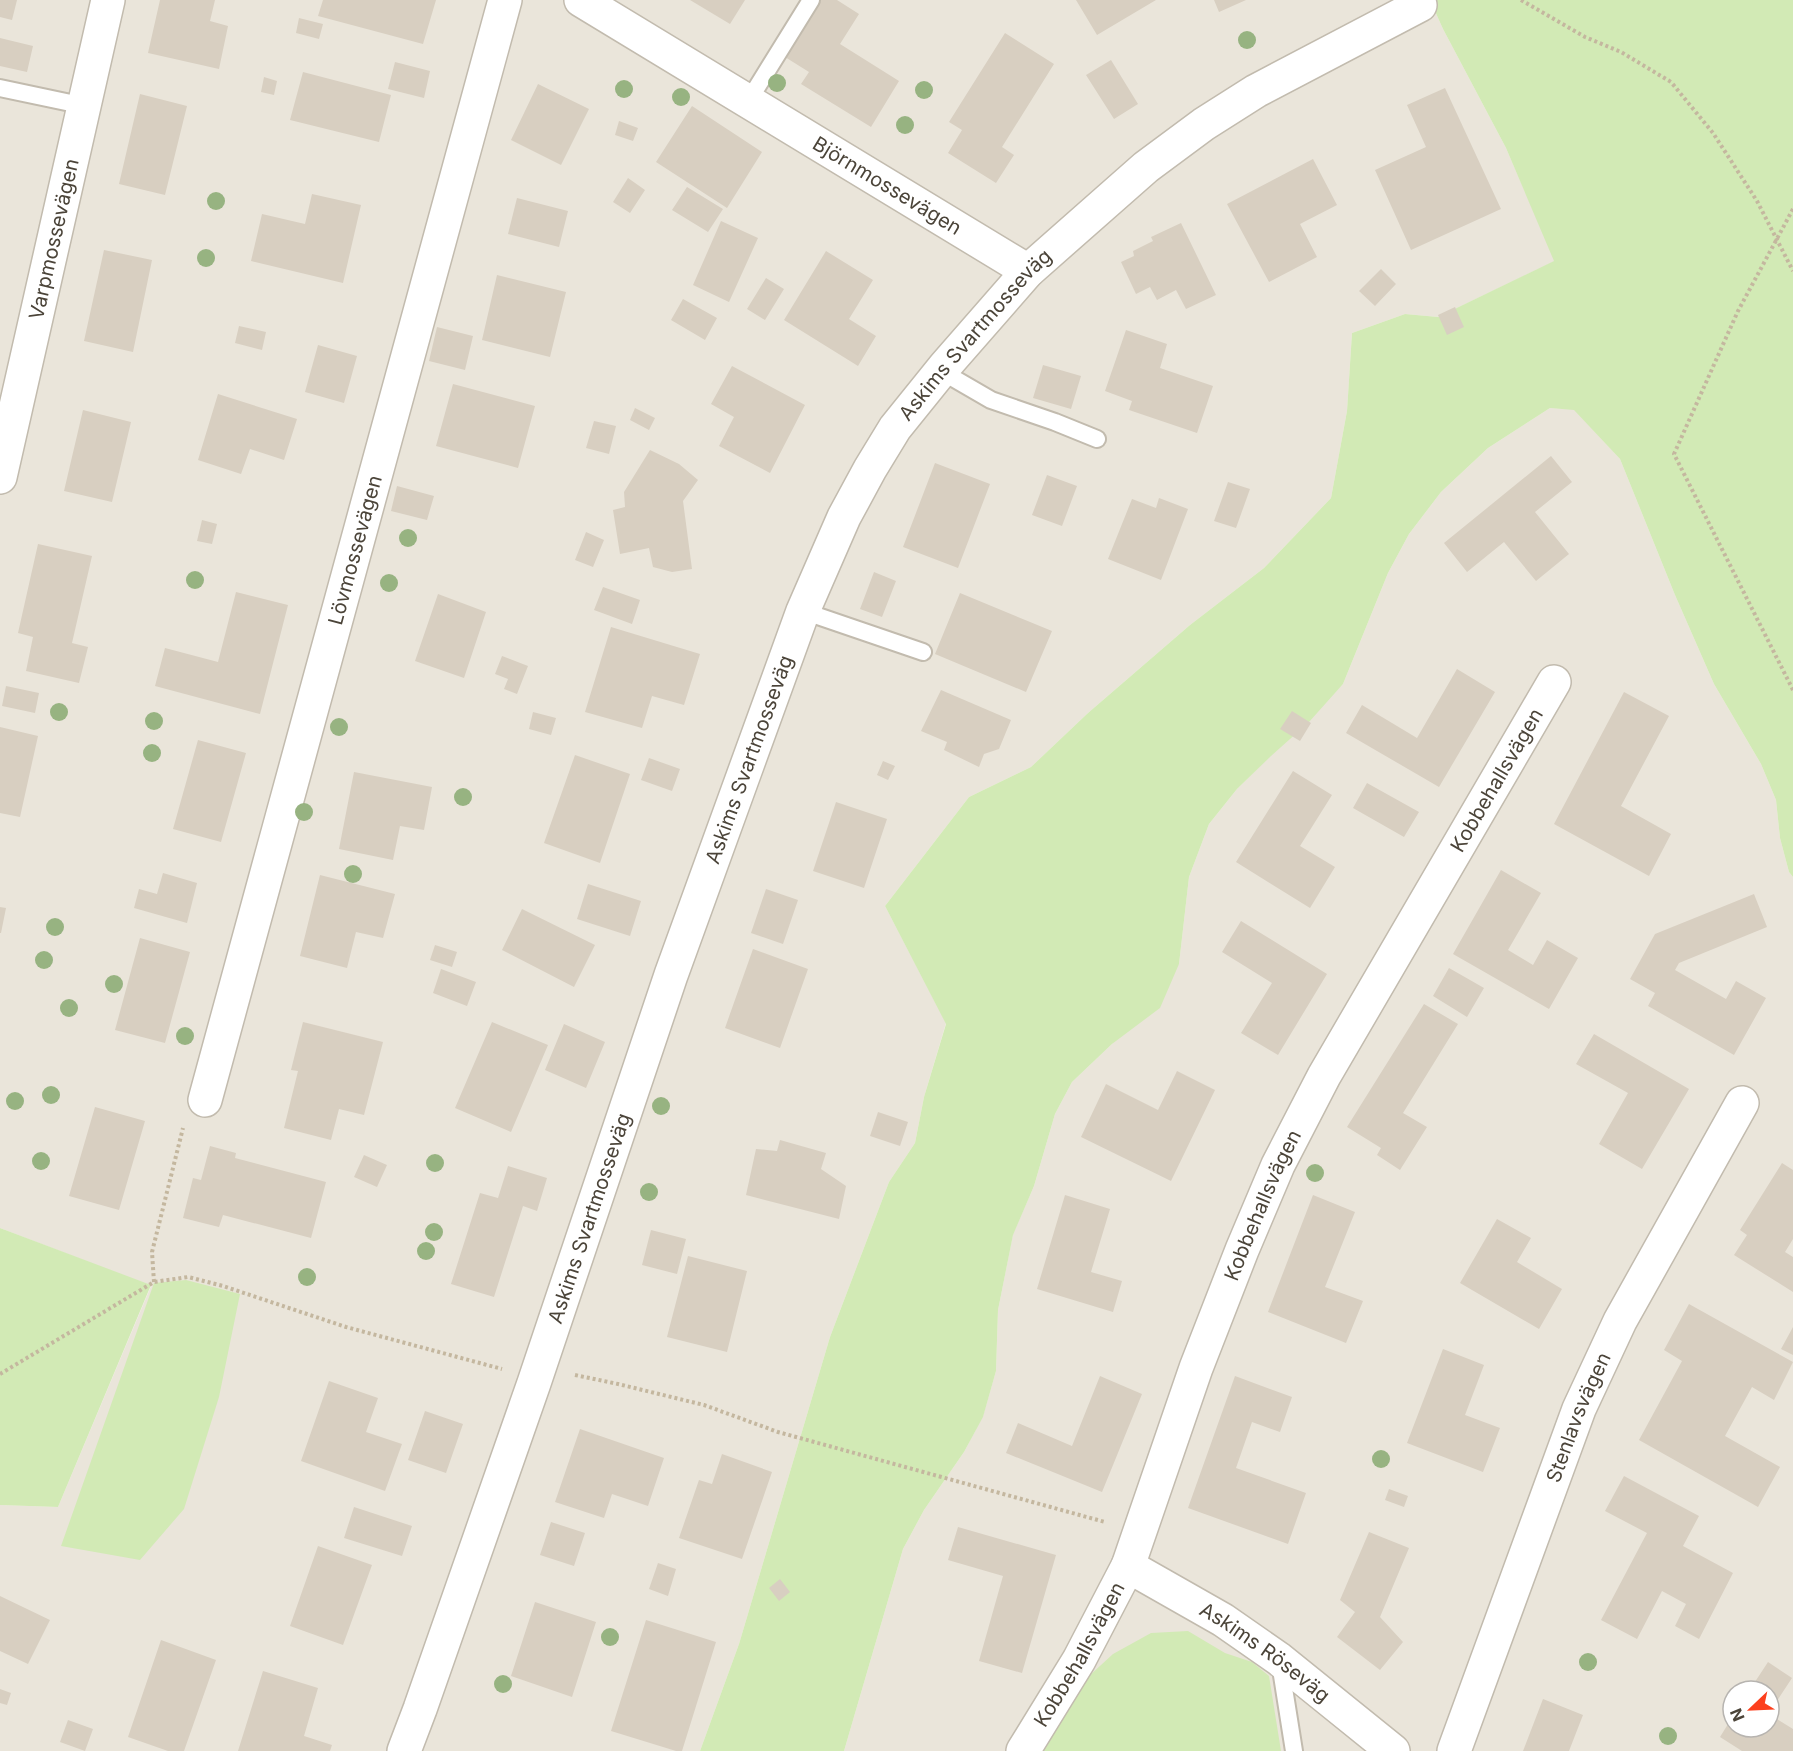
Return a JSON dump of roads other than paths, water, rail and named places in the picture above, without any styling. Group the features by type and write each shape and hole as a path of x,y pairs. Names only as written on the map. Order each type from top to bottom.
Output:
{"street":[{"name":"Varpmossevägen","path":"0,477 8,404 85,106 108,0"},
{"name":"Lövmossevägen","path":"205,1100 505,0"},
{"name":"Björnmossevägen","path":"581,0 1028,271"},
{"name":"Askims Svartmosseväg","path":"404,1751 537,1376 671,975 803,611 844,517 870,469 896,428 941,371 1028,271 1146,167 1204,124 1256,91 1420,5 1418,0"},
{"name":"Kobbehallsvägen","path":"1023,1751 1079,1660 1128,1566 1196,1368 1278,1166 1324,1076 1554,682"},
{"name":"Stenlavsvägen","path":"1454,1751 1579,1409 1620,1321 1742,1103"},
{"name":"Askims Röseväg","path":"1128,1566 1223,1620 1279,1659 1394,1751"}],"lane":[{"path":"749,100 811,0"},
{"path":"0,88 85,106"},
{"path":"941,371 991,400 1097,439"},
{"path":"803,611 923,652"},
{"path":"1279,1659 1294,1751"}]}
